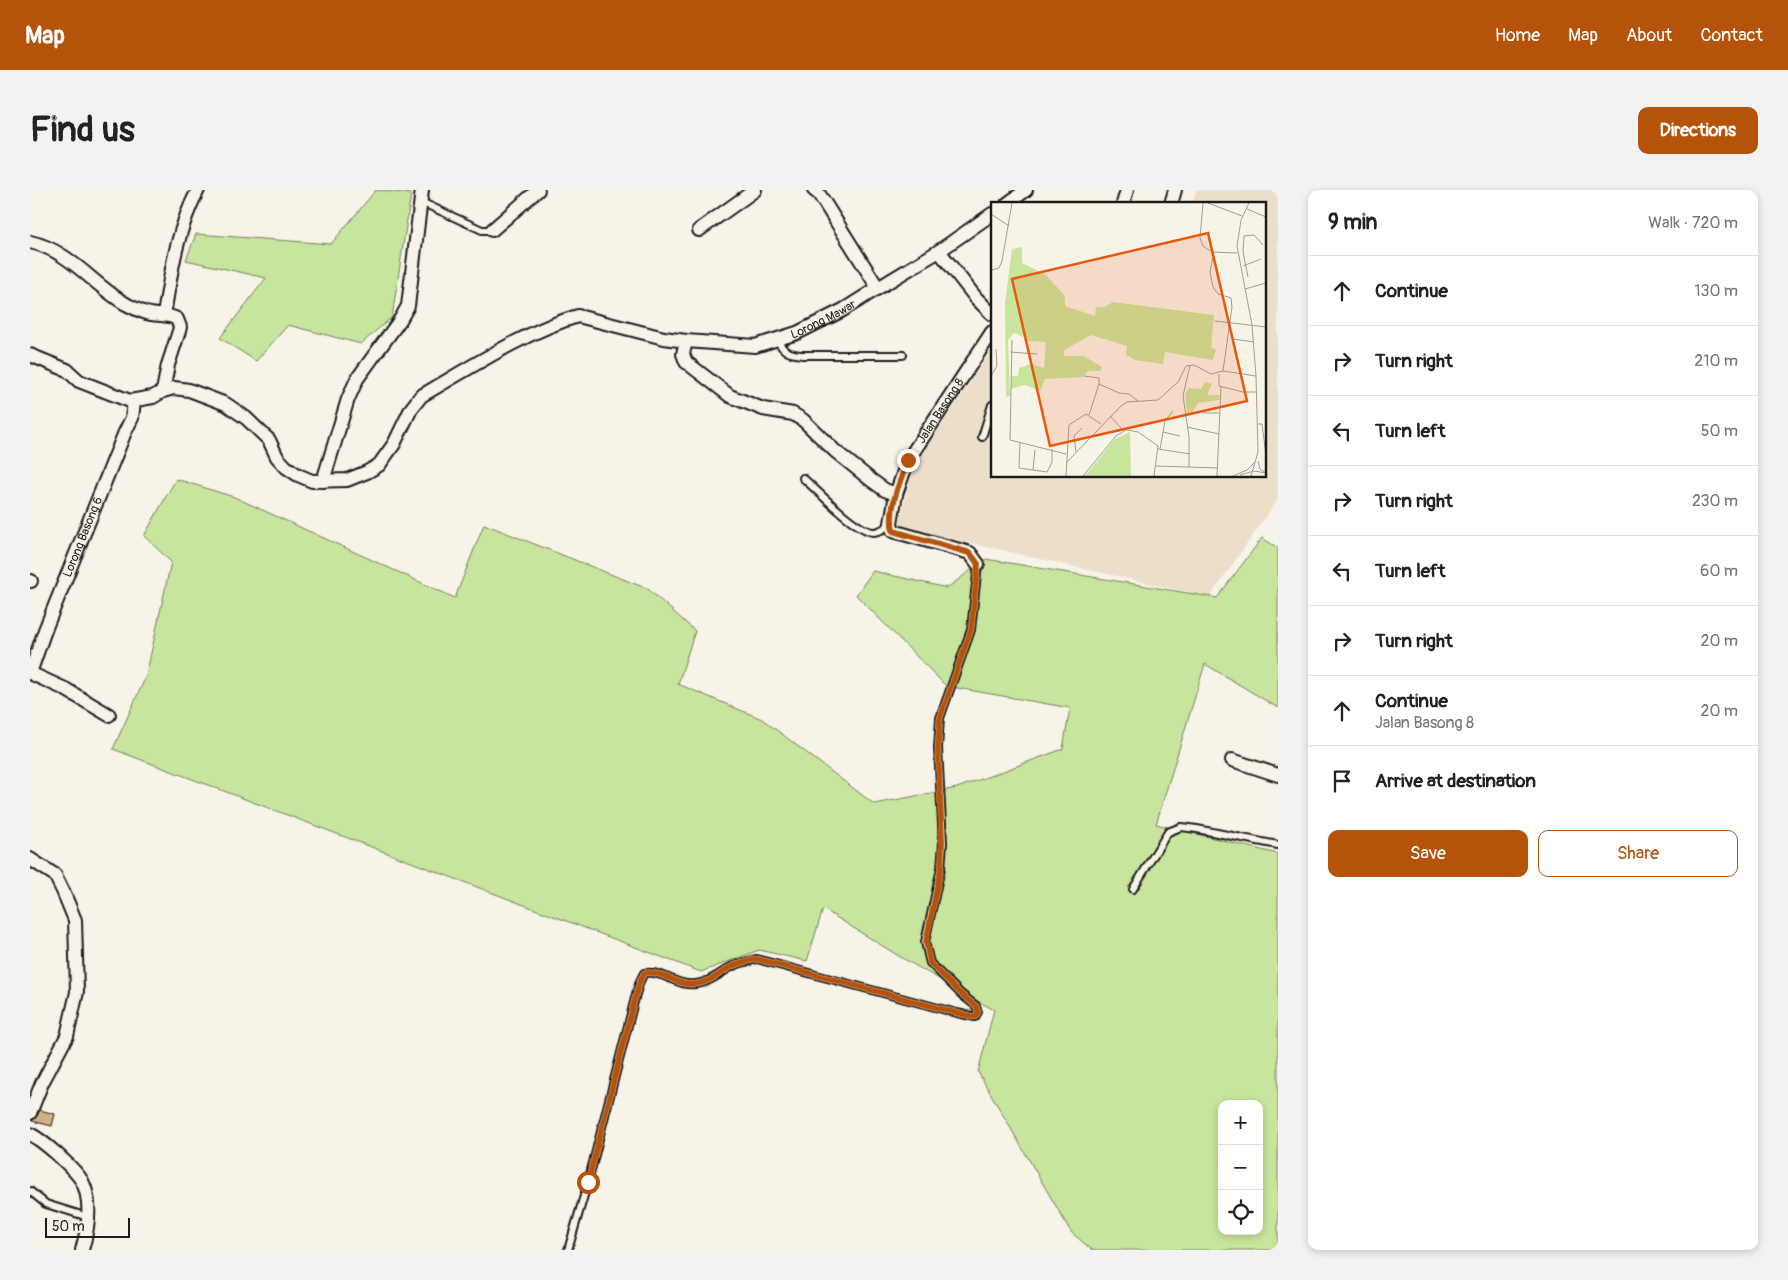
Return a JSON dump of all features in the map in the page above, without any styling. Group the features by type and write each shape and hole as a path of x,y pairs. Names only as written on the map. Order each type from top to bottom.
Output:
{"street":[{"path":"164,315 180,232 189,205 198,190"},
{"path":"492,230 538,190"},
{"path":"699,230 755,190"},
{"path":"814,190 819,194 878,288"},
{"path":"1010,202 1026,190"},
{"path":"323,481 348,399 357,379 408,306 421,196"},
{"name":"Lorong Mawar","path":"134,401 153,397 163,391 174,388 189,390 226,404 246,418 269,440 286,467 298,475 312,481 347,480 367,472 378,465 394,444 411,409 421,396 526,337 566,320 578,316 632,331 686,341 755,346 798,332 843,310 940,251 991,215"},
{"path":"30,242 41,244 63,256 124,303 151,314 178,319 180,327 168,365 163,391"},
{"path":"940,251 976,298 991,313"},
{"name":"Jalan Basong 8","path":"891,523 896,494 908,460 991,334"},
{"path":"686,341 683,354 686,362 730,396 763,409 793,414 803,420 835,451 870,480 885,490 896,494"},
{"path":"30,356 67,370 78,381 134,401"},
{"name":"Lorong Basong 6","path":"30,673 49,621 132,418 134,401"},
{"path":"891,523 893,531 970,553 978,564"},
{"path":"30,673 65,689 109,715"},
{"path":"1232,760 1278,775"},
{"path":"30,859 55,875 64,891 75,920 77,992 67,1036 40,1088 30,1113"},
{"path":"30,1134 50,1147 82,1181 87,1196 88,1217 87,1233 82,1250"}],"lane":[{"path":"421,196 473,226 482,230 492,230"},
{"path":"777,339 782,349 790,354 903,356"},
{"path":"982,437 991,408"},
{"path":"804,478 851,521 864,530 874,532 882,530 891,523"},
{"path":"568,1250 598,1145 636,994 644,973 653,972 678,983 698,984 712,979 731,967 757,959 957,1013 975,1017 978,1012 976,1006 930,963 926,942 941,868 938,748 940,718 971,630 978,564"},
{"path":"1133,889 1168,832 1181,827 1278,845"},
{"path":"30,1191 46,1204 88,1217"}],"shaded area":[{"path":"1196,190 1278,190 1278,499 1210,597 898,527 913,467 991,350 991,478 1266,478 1266,202 1193,202"}],"green space":[{"path":"376,190 411,194 392,317 361,344 288,325 256,361 220,338 266,278 186,260 196,234 331,244"},
{"path":"176,479 234,497 455,598 484,524 648,589 695,631 678,684 762,719 874,804 957,788 1063,749 1070,708 946,686 856,595 873,571 947,588 986,559 1217,598 1262,538 1278,548 1278,708 1205,664 1156,824 1278,854 1278,1250 1092,1250 1071,1232 978,1072 994,1010 902,958 823,909 807,961 759,950 701,972 113,749 146,676 171,562 144,536"}],"building":[{"path":"40,1110 55,1114 52,1126 32,1121"}],"route":[{"path":"588,1182 636,994 644,973 653,972 678,983 698,984 712,979 731,967 757,959 957,1013 975,1017 978,1012 976,1006 930,963 926,942 941,868 942,842 938,748 940,718 971,630 978,564 976,558 970,553 893,531 891,523 896,494 908,460"}]}
